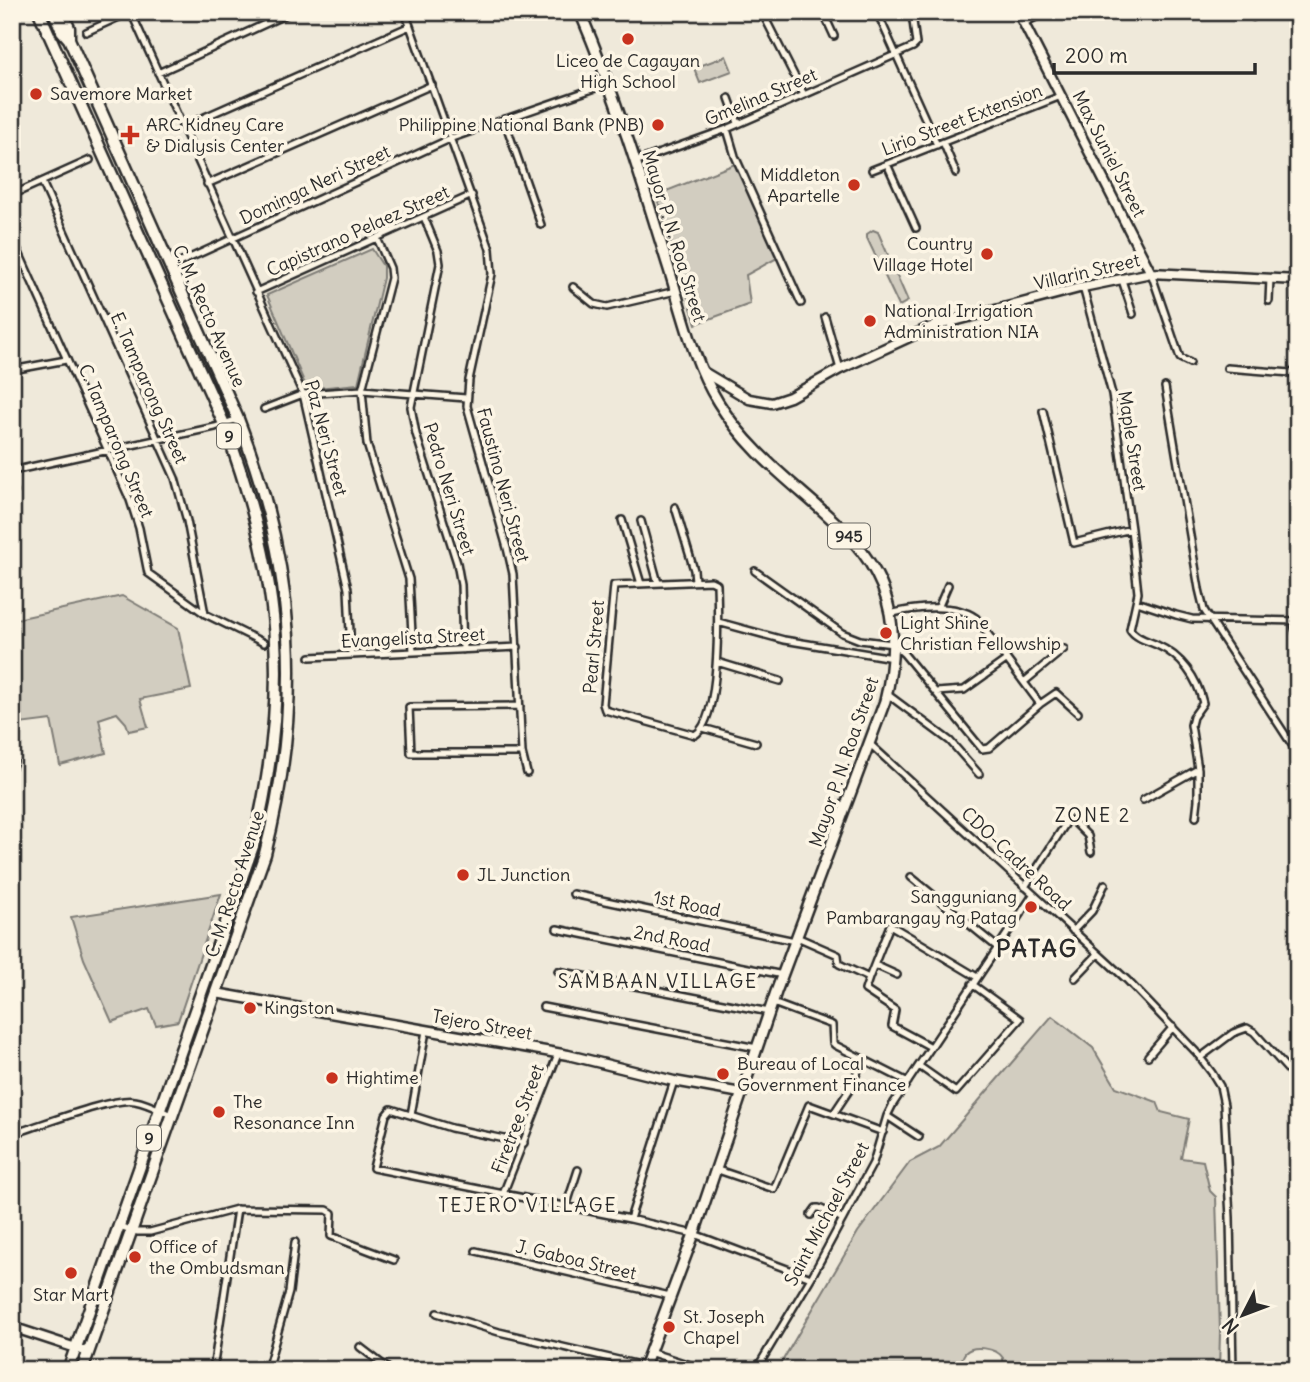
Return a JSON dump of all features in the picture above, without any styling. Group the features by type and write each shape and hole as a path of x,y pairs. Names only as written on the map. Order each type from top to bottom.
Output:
{"highway":[{"name":"C. M. Recto Avenue","path":"39,12 224,424 250,495 263,547 273,601 276,651 277,703 270,769 253,846 68,1370"},
{"name":"C. M. Recto Avenue","path":"54,12 62,31 69,39 257,467 281,566 288,612 289,650 289,698 280,786 265,855 82,1370"},
{"path":"62,12 69,28 69,39"},
{"path":"103,155 117,149"},
{"path":"156,273 170,267"},
{"path":"276,651 289,650"},
{"path":"238,889 252,894"},
{"path":"232,906 246,911"}],"main road":[{"name":"Mayor P. N. Roa Street","path":"580,12 635,162 702,371 718,403 740,432 863,551 881,582 893,644 887,694 870,744 771,1007 694,1234 643,1368"},
{"name":"Max Suniel Street","path":"1018,12 1151,273"},
{"name":"Villarin Street","path":"702,371 749,399 772,403 790,397 840,369 931,327 1083,287 1151,273 1297,280"},
{"name":"Tejero Street","path":"216,993 558,1054 674,1081 741,1093"},
{"path":"12,1327 88,1352"}],"street":[{"path":"86,32 131,12"},
{"name":"Paz Neri Street","path":"131,12 303,394 348,589 351,655"},
{"path":"158,73 291,12"},
{"name":"Faustino Neri Street","path":"405,12 490,249 492,274 466,398 468,415 513,573 522,753 527,773"},
{"path":"762,12 804,94"},
{"path":"823,12 834,36"},
{"path":"877,12 956,173"},
{"path":"1024,23 1046,12"},
{"path":"1246,12 1256,15"},
{"path":"896,54 915,46 914,21"},
{"path":"182,127 410,26"},
{"name":"Gmelina Street","path":"635,162 727,128 896,54"},
{"path":"481,128 607,84"},
{"path":"207,184 432,85"},
{"name":"Lirio Street Extension","path":"872,170 1062,96"},
{"path":"729,98 738,123"},
{"path":"504,119 541,225"},
{"path":"727,128 735,156 801,303"},
{"name":"Dominga Neri Street","path":"170,267 472,131"},
{"path":"12,195 90,160"},
{"path":"887,164 916,228"},
{"name":"E. Tamparong Street","path":"42,181 174,478 187,521 205,614"},
{"name":"Capistrano Pelaez Street","path":"256,292 471,195"},
{"name":"Pedro Neri Street","path":"424,216 438,251 440,264 411,407 416,434 457,563 461,585 463,650"},
{"name":"C. Tamparong Street","path":"12,237 137,520 146,569 154,579 205,614 264,643"},
{"path":"377,238 390,268 391,278 362,390 367,444 409,579 413,652"},
{"path":"1151,273 1180,358 1190,363"},
{"path":"1269,301 1270,278"},
{"path":"1122,280 1133,314"},
{"path":"1227,368 1290,373 1295,371 1297,280"},
{"path":"573,287 594,304 607,307 676,291"},
{"name":"Maple Street","path":"1083,287 1112,394 1131,529 1137,601 1129,626 1131,632 1166,649 1192,674 1202,706 1191,721 1198,769"},
{"path":"825,317 840,369"},
{"path":"12,370 66,360"},
{"path":"1165,387 1199,590 1210,621 1298,754"},
{"path":"264,409 303,394 362,390 466,398"},
{"path":"1043,411 1074,543 1131,529"},
{"path":"12,471 238,419"},
{"path":"12,482 14,492"},
{"path":"675,507 695,581 715,581 717,584 717,662 713,693 703,727 756,743"},
{"path":"622,520 641,584"},
{"path":"641,521 658,583"},
{"path":"755,570 842,633 860,640 893,644 904,654 977,746 984,750 1056,692 1078,713"},
{"name":"Pearl Street","path":"695,581 616,584 613,587 604,707 605,710 695,736 703,727"},
{"path":"939,608 948,585"},
{"path":"1137,601 1175,615 1210,621 1295,621 1298,639"},
{"path":"889,614 913,608 968,612 976,618 1040,704"},
{"path":"718,622 784,640 893,658"},
{"path":"982,641 992,641"},
{"name":"Evangelista Street","path":"310,657 518,647"},
{"path":"1024,682 1064,649"},
{"path":"935,692 964,690 1006,660"},
{"path":"717,662 780,681"},
{"path":"887,694 953,743 979,774"},
{"path":"520,706 410,707 411,753 522,753"},
{"path":"12,726 17,731 12,738"},
{"name":"CDO-Cadre Road","path":"870,744 1098,954 1173,1027 1201,1058 1220,1086 1224,1105 1230,1218 1233,1370"},
{"path":"12,752 15,761 12,767"},
{"path":"1143,800 1198,769 1196,817"},
{"path":"1025,887 1068,820 1073,821 1086,833 1091,852"},
{"path":"911,877 997,947"},
{"path":"1073,931 1092,911 1105,884"},
{"name":"1st Road","path":"573,894 796,939 837,954 839,964 869,978"},
{"name":"Saint Michael Street","path":"756,1370 811,1278 873,1163 887,1116 976,977 1033,895"},
{"path":"931,1047 892,1026 895,1010 865,990 890,925 976,977"},
{"name":"2nd Road","path":"557,929 783,975"},
{"path":"1075,978 1098,954"},
{"path":"874,965 897,975"},
{"path":"558,971 771,1007 832,1025 832,1043 908,1082"},
{"path":"919,1066 956,1092 1020,1019 972,984"},
{"path":"543,1007 757,1048"},
{"path":"1148,1056 1173,1027"},
{"path":"1201,1058 1233,1033 1247,1028 1254,1032 1298,1081"},
{"path":"411,1115 426,1031"},
{"name":"Firetree Street","path":"503,1194 558,1054"},
{"path":"834,1113 850,1089 863,1059"},
{"path":"630,1219 674,1081"},
{"path":"12,1135 122,1101 133,1100 171,1115"},
{"path":"715,1169 774,1189 810,1105 883,1132"},
{"path":"524,1143 451,1128 393,1109 387,1112 373,1168 694,1234 811,1278"},
{"path":"887,1116 919,1137"},
{"path":"566,1207 578,1170"},
{"path":"811,1215 819,1208 843,1219"},
{"path":"118,1226 130,1231 154,1231 237,1209 327,1210 332,1213 330,1233 334,1238 394,1260"},
{"path":"213,1370 237,1209"},
{"path":"267,1370 289,1292 295,1242"},
{"name":"J. Gaboa Street","path":"476,1251 670,1296"},
{"path":"437,1313 499,1332 643,1368"},
{"path":"360,1347 390,1370"},
{"path":"649,1352 706,1370"}],"shaded area":[{"path":"726,56 732,71 700,83 694,68"},
{"path":"735,164 779,257 746,275 750,304 696,324 656,195"},
{"path":"873,230 878,232 908,301 899,306 867,238 867,234"},
{"path":"372,249 383,266 383,278 358,384 307,389 267,295"},
{"path":"122,596 178,628 191,689 140,699 148,727 129,731 117,713 99,719 106,753 60,765 51,720 20,724 12,674 12,620"},
{"path":"221,894 178,1021 156,1025 149,1009 112,1022 84,959 71,917"},
{"path":"1052,1016 1093,1048 1116,1087 1157,1102 1161,1112 1189,1119 1181,1158 1203,1161 1210,1191 1216,1197 1219,1370 1005,1370 1000,1355 979,1348 965,1353 958,1370 777,1370 858,1232 910,1162 939,1147"}],"place":[{"name":"Liceo de Cagayan High School","path":"628,39"},
{"name":"Savemore Market","path":"36,94"},
{"name":"Philippine National Bank (PNB)","path":"658,125"},
{"name":"ARC Kidney Care & Dialysis Center","path":"130,135"},
{"name":"Middleton Apartelle","path":"854,185"},
{"name":"Country Village Hotel","path":"987,254"},
{"name":"National Irrigation Administration NIA","path":"870,321"},
{"name":"Light Shine Christian Fellowship","path":"886,633"},
{"name":"JL Junction","path":"463,875"},
{"name":"Sangguniang Pambarangay ng Patag","path":"1031,907"},
{"name":"Kingston","path":"250,1008"},
{"name":"Bureau of Local Government Finance","path":"723,1074"},
{"name":"Hightime","path":"332,1078"},
{"name":"The Resonance Inn","path":"219,1112"},
{"name":"Office of the Ombudsman","path":"135,1257"},
{"name":"Star Mart","path":"71,1273"},
{"name":"St. Joseph Chapel","path":"669,1327"}],"district":[{"name":"ZONE 2","path":"1093,815"},
{"name":"PATAG","path":"1037,949"},
{"name":"SAMBAAN VILLAGE","path":"658,981"},
{"name":"TEJERO VILLAGE","path":"528,1205"}]}
